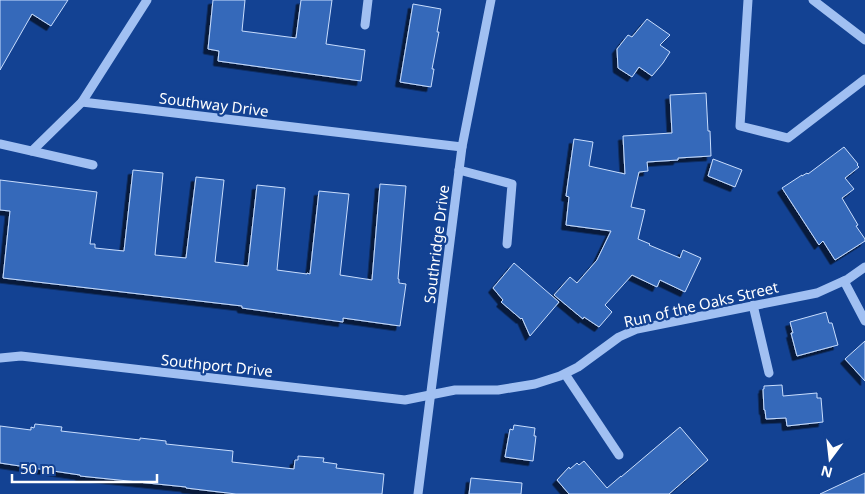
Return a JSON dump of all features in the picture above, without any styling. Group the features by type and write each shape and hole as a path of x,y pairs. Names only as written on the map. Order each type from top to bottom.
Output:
{"street":[{"path":"32,151 82,102 147,0"},
{"path":"365,25 368,0"},
{"name":"Southridge Drive","path":"418,494 462,147 491,0"},
{"path":"748,0 740,126 788,138 865,79"},
{"path":"813,0 865,40"},
{"name":"Southway Drive","path":"82,102 462,147"},
{"path":"0,144 93,165"},
{"path":"459,170 512,184 507,244"},
{"name":"Run of the Oaks Street","path":"431,395 455,390 498,390 535,384 565,374 578,367 618,336 637,329 817,292 848,279 865,267"},
{"path":"844,281 865,321"},
{"path":"753,306 769,373"},
{"name":"Southport Drive","path":"0,358 21,356 405,400 431,395"},
{"path":"565,374 619,455"}],"building":[{"path":"0,0 68,0 51,26 32,14 0,70"},
{"path":"213,0 245,0 242,31 296,38 301,0 332,0 326,44 365,50 361,81 218,61 219,51 208,49"},
{"path":"413,4 441,9 431,87 400,82"},
{"path":"647,19 670,35 660,45 670,52 652,76 639,67 632,77 618,68 617,49 628,35 632,37"},
{"path":"706,93 711,156 647,162 648,171 639,172 631,207 645,210 638,239 680,258 683,250 701,258 685,292 660,280 657,287 632,275 605,305 612,312 599,327 584,317 583,319 554,295 570,277 577,283 597,260 611,231 566,225 569,197 566,196 574,139 593,142 589,166 625,174 623,136 672,133 670,95"},
{"path":"844,147 859,167 845,178 854,189 842,198 865,241 835,260 823,241 819,245 782,188 802,175 808,174"},
{"path":"713,159 742,170 735,187 708,176"},
{"path":"133,170 163,173 155,255 186,258 196,177 224,180 215,262 248,266 257,185 285,188 277,270 307,274 310,274 319,191 349,194 340,275 372,280 380,184 406,186 398,279 399,283 406,284 400,326 343,318 343,322 242,308 242,306 3,278 10,211 0,210 0,180 97,192 90,244 95,244 95,248 124,251"},
{"path":"514,263 559,302 530,336 522,318 501,302 503,300 493,288"},
{"path":"826,312 829,323 832,323 838,345 797,356 790,322"},
{"path":"865,341 865,381 845,359"},
{"path":"782,385 783,396 817,393 817,398 821,398 823,422 787,426 786,418 766,419 764,386"},
{"path":"35,424 62,427 61,431 166,441 166,444 233,451 232,462 294,469 295,460 298,460 298,456 324,458 323,462 337,464 336,468 384,474 382,494 236,494 80,476 0,463 0,426 31,430 31,427 34,428"},
{"path":"514,425 535,428 533,461 505,457 510,429 513,430"},
{"path":"680,427 708,460 669,494 569,494 557,480 569,467 570,469 577,463 579,465 584,461 607,488"},
{"path":"865,473 865,494 820,494"},
{"path":"471,478 522,483 521,494 469,494"}]}
